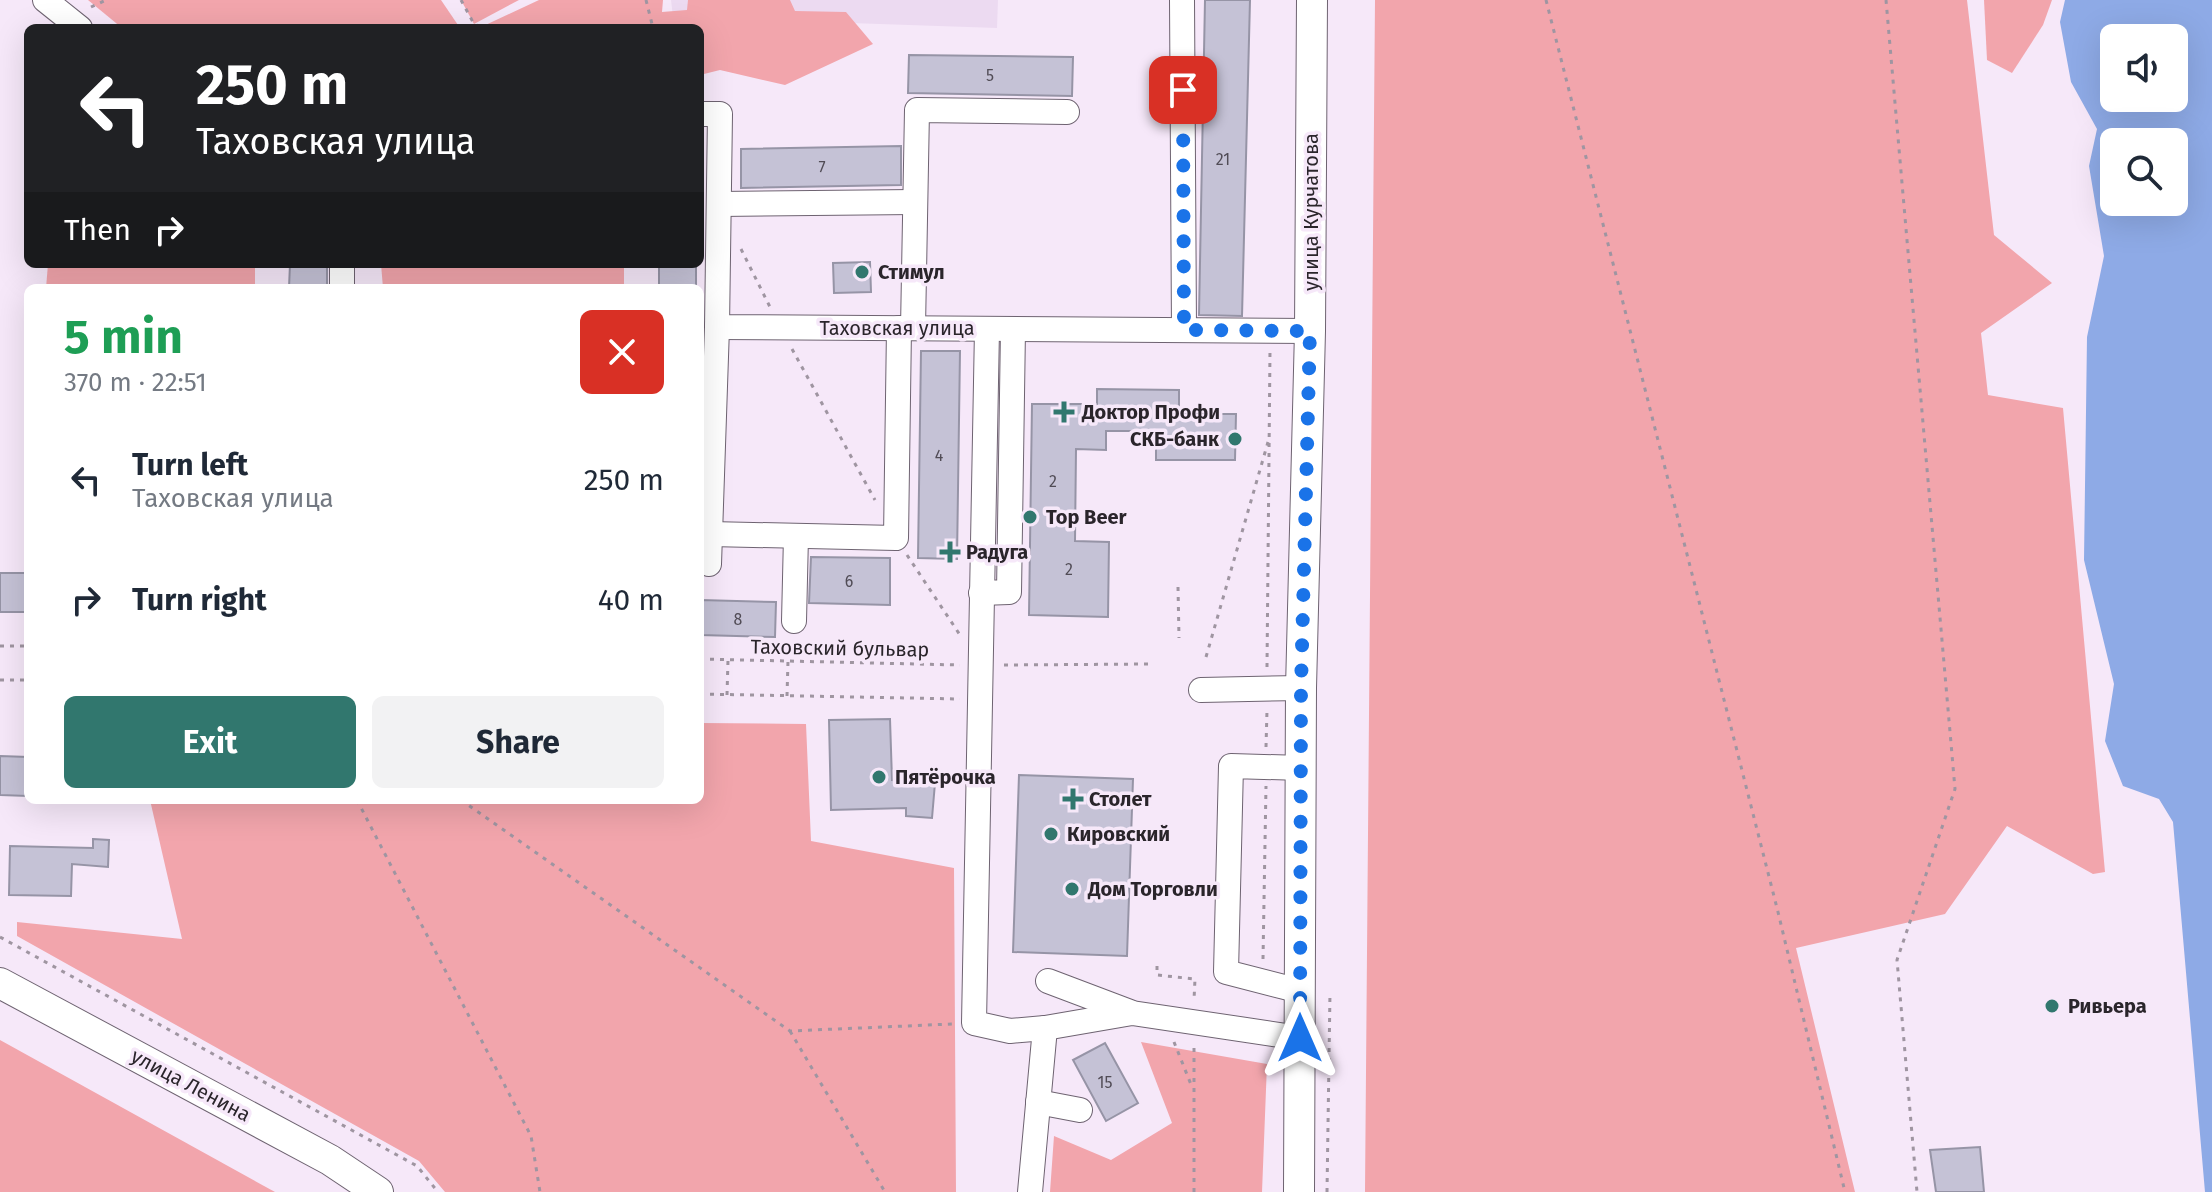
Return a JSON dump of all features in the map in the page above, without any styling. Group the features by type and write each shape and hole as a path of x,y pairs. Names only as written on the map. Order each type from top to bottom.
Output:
{"main road":[{"name":"улица Курчатова","path":"1299,1192 1300,1038 1315,992 1302,768 1301,688 1310,331 1312,0"},
{"name":"улица Ленина","path":"0,983 330,1160 378,1192"}],"street":[{"path":"45,0 84,18"},
{"path":"1182,0 1184,330"},
{"path":"710,534 896,538 915,202 917,110 1067,112"},
{"path":"704,114 720,114 709,564"},
{"path":"719,204 915,202"},
{"name":"Таховская улица","path":"717,327 1310,331"},
{"path":"987,329 974,1023 1010,1031 1132,1013"},
{"path":"981,593 1009,592 1013,329"},
{"path":"794,621 796,536"},
{"path":"1201,690 1301,688"},
{"path":"1302,768 1231,766 1226,972 1315,992"},
{"path":"1048,981 1132,1013 1300,1038"},
{"path":"1030,1192 1045,1028"},
{"path":"1038,1102 1080,1110"}],"path":[{"path":"84,18 106,0"},
{"path":"461,0 474,24"},
{"path":"646,0 651,24"},
{"path":"1546,0 1774,897 1845,1192"},
{"path":"1886,0 1955,789 1897,960 1917,1192"},
{"path":"739,245 780,327 896,538 980,665"},
{"path":"1206,657 1269,439"},
{"path":"1178,587 1179,638"},
{"path":"0,646 24,646"},
{"name":"Таховский бульвар","path":"704,659 980,665 1150,664"},
{"path":"727,695 728,660"},
{"path":"787,696 788,661"},
{"path":"0,680 24,680"},
{"path":"704,694 979,699"},
{"path":"359,804 531,1136 540,1192"},
{"path":"467,804 790,1031 885,1192"},
{"path":"0,937 417,1166 438,1192"},
{"path":"1157,966 1157,975 1195,979 1194,1192"},
{"path":"1315,992 1327,1192"},
{"path":"1164,1018 1194,1090"},
{"path":"790,1031 974,1023"}],"shaded area":[{"path":"88,0 441,0 457,24 117,24"},
{"path":"461,0 519,0 474,24"},
{"path":"539,0 663,0 662,12 687,10 688,0 790,0 795,11 846,12 873,44 785,85 720,70 704,74 704,24 488,24"},
{"path":"671,0 998,0 997,28 673,17"},
{"path":"1375,0 1967,0 1994,235 2052,283 1981,333 1988,395 2063,408 2105,872 2093,874 2007,826 1945,914 1796,948 1855,1192 1365,1192"},
{"path":"1984,0 2052,0 2043,25 2012,73 1987,60"},
{"path":"48,268 255,268 255,284 46,284"},
{"path":"381,268 624,268 624,284 383,284"},
{"path":"704,723 806,724 811,841 954,868 956,1192 445,1192 419,1161 17,936 17,922 182,939 151,804 704,804"},
{"path":"0,1040 275,1192 0,1192"},
{"path":"1141,1042 1267,1064 1262,1192 1050,1192 1054,1136 1111,1160 1172,1123"}],"water":[{"path":"2065,0 2212,0 2212,1192 2205,1192 2173,822 2159,799 2123,786 2105,741 2114,684 2084,560 2087,337 2104,256 2089,166 2097,129 2071,82 2060,22"}],"building":[{"path":"1205,0 1250,0 1242,316 1199,315"},
{"path":"909,55 1073,57 1072,96 908,93"},
{"path":"901,146 901,185 741,188 741,149"},
{"path":"870,262 871,292 834,293 833,263"},
{"path":"290,268 327,268 327,284 289,284"},
{"path":"659,268 696,268 696,284 659,284"},
{"path":"921,351 960,351 957,559 918,558"},
{"path":"1097,389 1179,390 1179,414 1236,414 1235,460 1156,460 1156,431 1106,431 1106,450 1076,449 1075,541 1109,542 1108,617 1029,615 1032,404 1097,404"},
{"path":"811,557 890,558 890,605 809,603"},
{"path":"0,573 24,573 24,612 0,612"},
{"path":"704,600 776,602 775,637 704,635"},
{"path":"890,719 892,780 935,783 932,818 906,816 906,808 831,810 829,720"},
{"path":"0,756 24,757 24,796 0,795"},
{"name":"Дом Торговли","path":"1019,775 1133,779 1127,956 1013,952"},
{"path":"93,839 109,840 108,867 72,864 71,896 9,895 10,846 93,848"},
{"path":"1105,1043 1138,1103 1106,1121 1073,1060"},
{"path":"1980,1147 1984,1192 1936,1192 1930,1150"}],"place":[{"name":"Стимул","path":"862,272"},
{"name":"Доктор Профи","path":"1064,412"},
{"name":"СКБ-банк","path":"1235,439"},
{"name":"Top Beer","path":"1030,517"},
{"name":"Радуга","path":"950,552"},
{"name":"Пятёрочка","path":"879,777"},
{"name":"Столет","path":"1073,799"},
{"name":"Кировский","path":"1051,834"},
{"name":"Дом Торговли","path":"1072,889"},
{"name":"Ривьера","path":"2052,1006"}],"route":[{"path":"1183,90 1184,330 1310,331 1301,688 1300,1038"}]}
